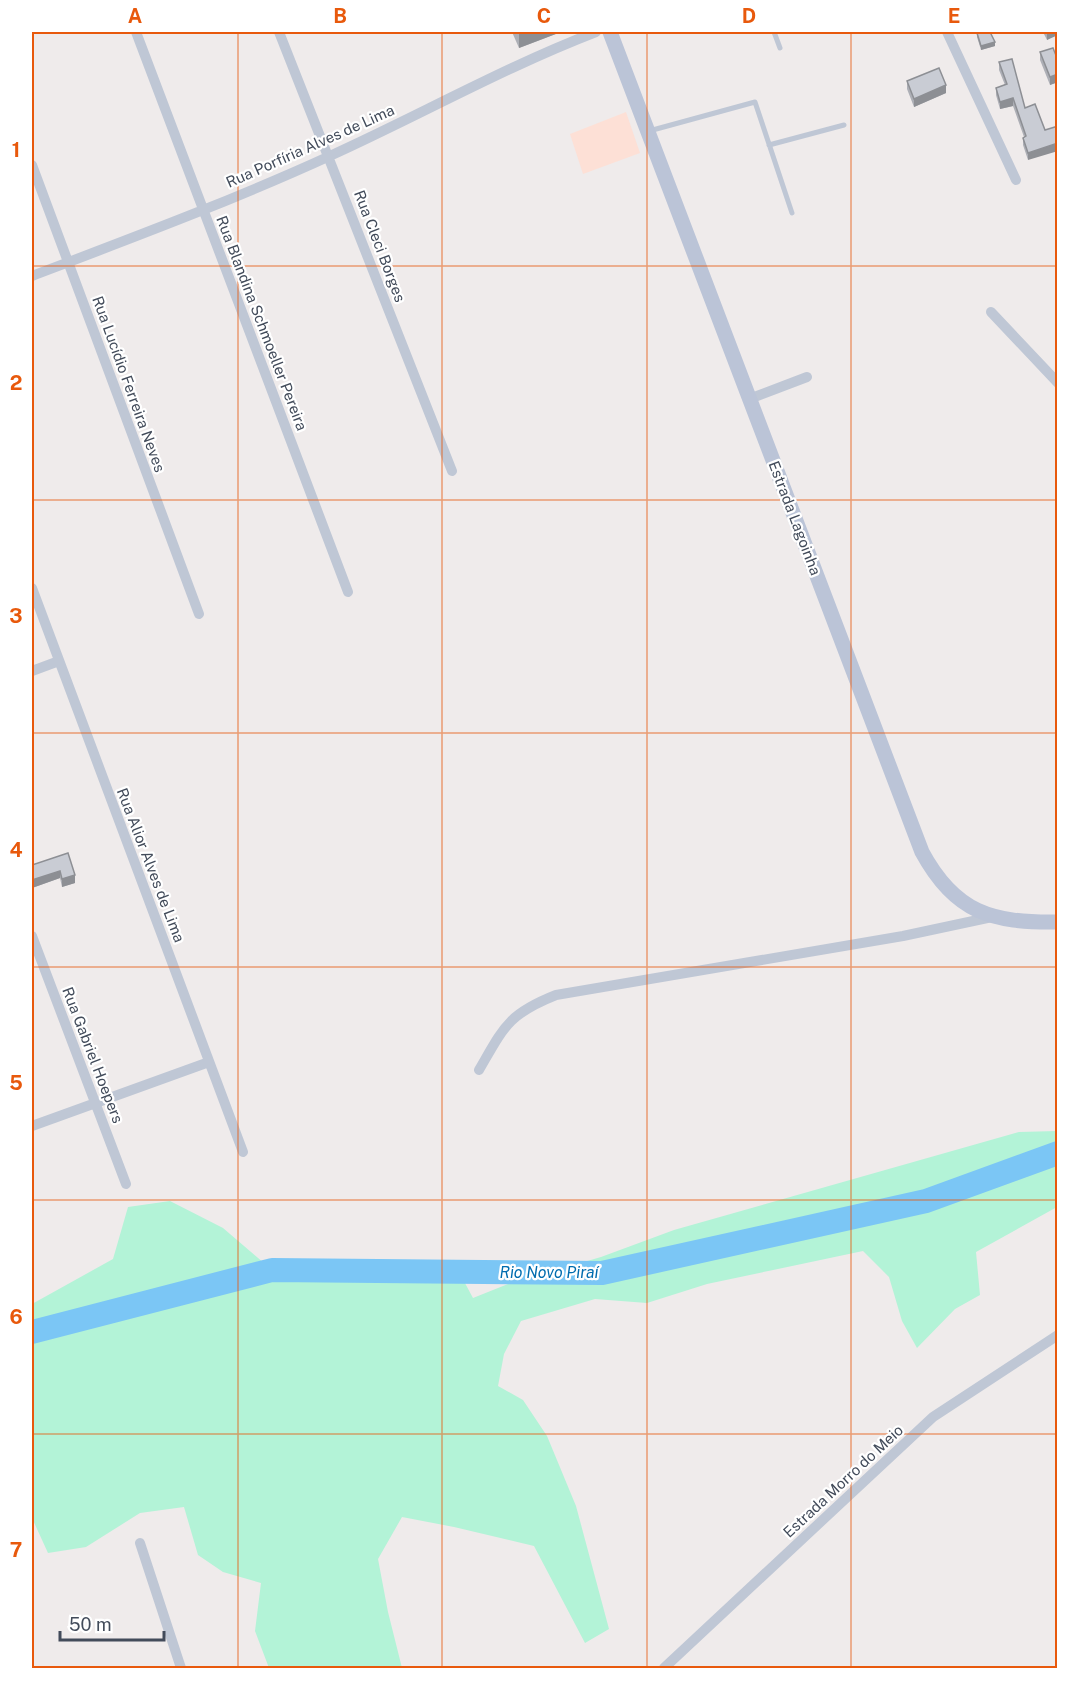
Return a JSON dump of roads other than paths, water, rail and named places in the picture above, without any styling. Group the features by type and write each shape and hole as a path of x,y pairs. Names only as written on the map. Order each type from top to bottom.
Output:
{"main road":[{"name":"Estrada Lagoinha","path":"610,32 922,852 942,884 958,900 992,917 1026,922 1058,922"}],"street":[{"name":"Rua Blandina Schmoeller Pereira","path":"136,32 348,592"},
{"name":"Rua Cleci Borges","path":"279,32 452,471"},
{"name":"Rua Porfíria Alves de Lima","path":"32,276 329,157 543,52 596,32"},
{"path":"947,32 1016,180"},
{"name":"Rua Lucídio Ferreira Neves","path":"32,165 199,614"},
{"path":"991,312 1058,383"},
{"path":"750,399 807,377"},
{"name":"Rua Alior Alves de Lima","path":"32,588 243,1152"},
{"path":"32,671 59,661"},
{"path":"479,1070 511,1019 533,1004 556,995 903,936 992,917"},
{"name":"Rua Gabriel Hoepers","path":"32,936 126,1184"},
{"path":"32,1126 209,1062"},
{"name":"Estrada Morro do Meio","path":"664,1668 933,1417 1058,1335"},
{"path":"140,1543 181,1668"}],"lane":[{"path":"774,32 780,48"},
{"path":"648,131 755,102 792,213"},
{"path":"769,144 844,125"}],"waterway":[{"name":"Rio Novo Piraí","path":"32,1332 272,1270 602,1273 926,1201 1058,1153"}]}
